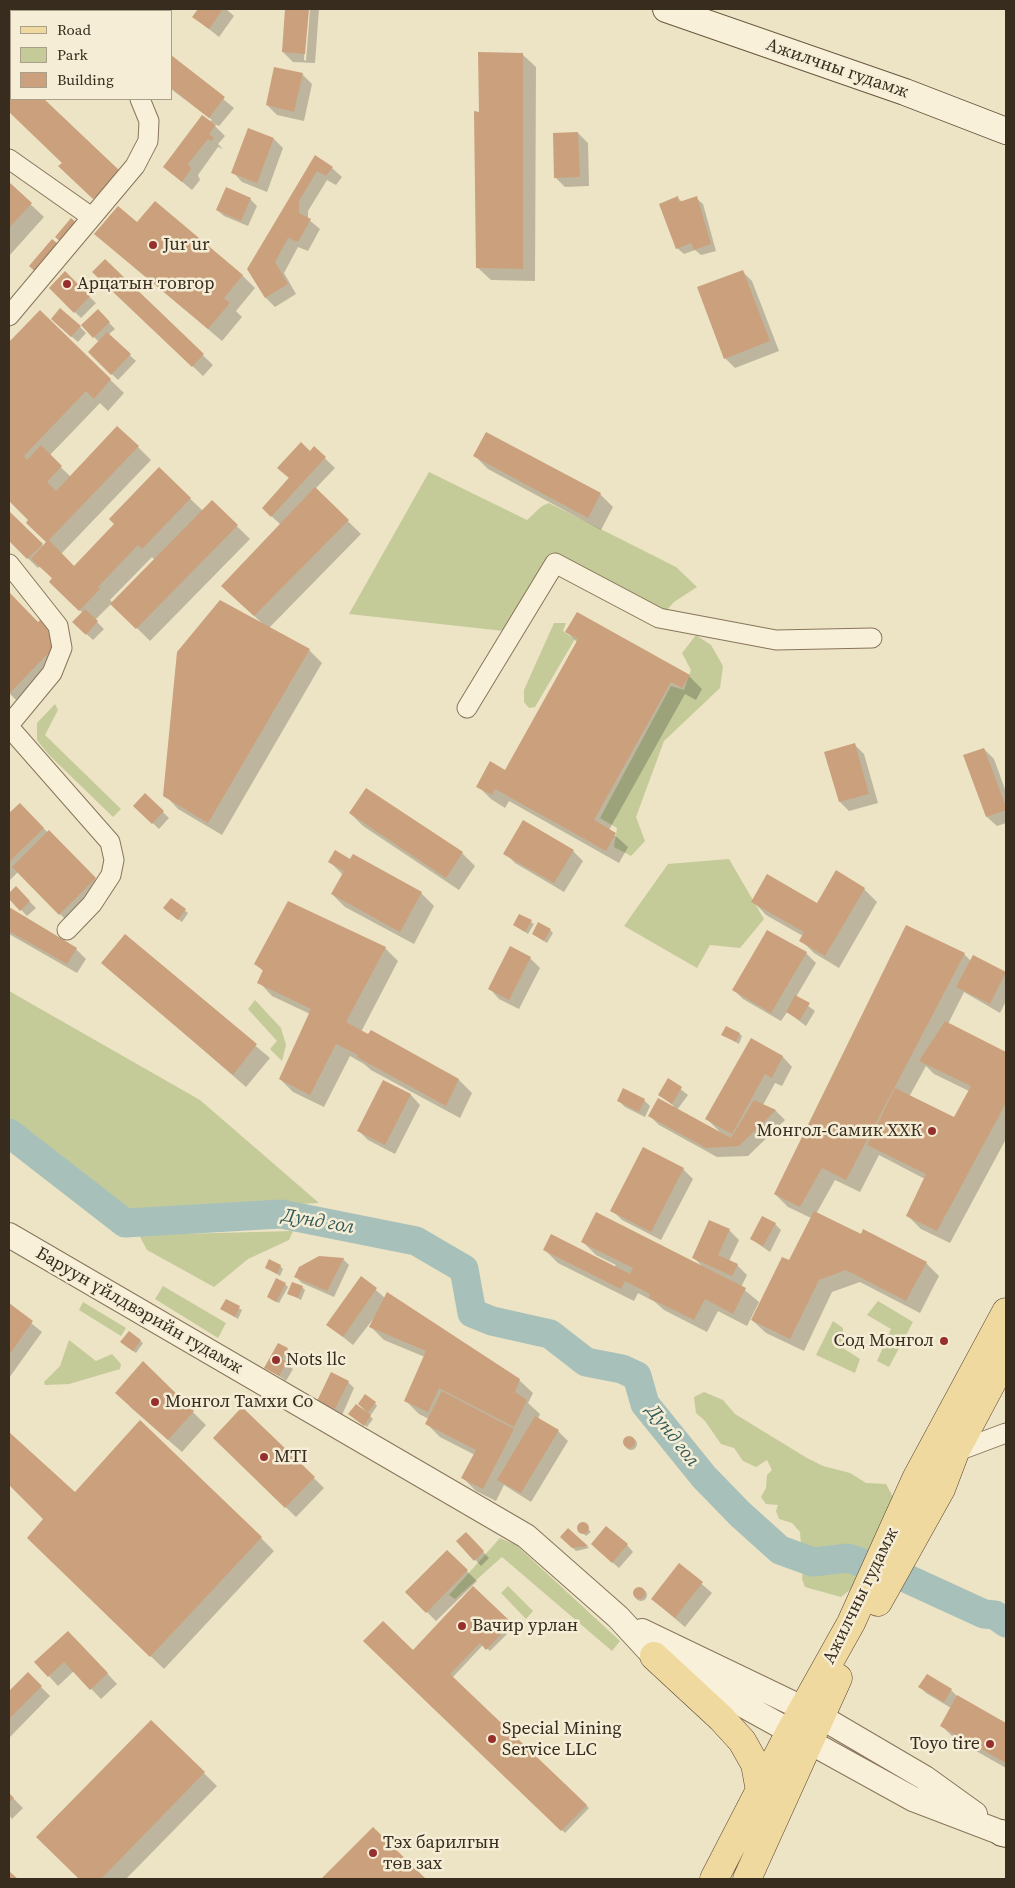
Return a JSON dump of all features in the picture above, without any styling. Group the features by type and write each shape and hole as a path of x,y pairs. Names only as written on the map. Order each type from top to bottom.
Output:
{"main road":[{"name":"Ажилчны гудамж","path":"666,9 906,92 1006,131"},
{"name":"Ажилчны гудамж","path":"747,1879 800,1737 928,1484 1006,1312"},
{"name":"Ажилчны гудамж","path":"928,1484 955,1452 1006,1356"},
{"path":"654,1656 721,1718 742,1742 755,1764 760,1791"},
{"name":"Ажилчны гудамж","path":"714,1879 760,1791 800,1737"}],"street":[{"path":"9,316 90,216 134,166 148,141 149,121 140,100"},
{"path":"9,159 90,216"},
{"path":"467,708 555,563 659,618 776,640 872,638"},
{"path":"9,564 58,626 62,648 52,673 9,726 110,842 114,860 111,875 92,904 67,930"},
{"name":"Баруун үйлдвэрийн гудамж","path":"9,1235 526,1536 618,1617 654,1656 913,1799 1004,1833"},
{"path":"955,1452 1006,1433"},
{"name":"Баруун үйлдвэрийн гудамж","path":"618,1617 662,1642 812,1713 925,1778 1004,1833"}],"green space":[{"path":"429,472 527,520 542,506 549,503 676,567 697,587 674,602 664,613 554,560 504,631 349,614"},
{"path":"554,623 566,623 563,631 575,639 535,707 529,708 524,702 524,690"},
{"path":"696,635 711,645 723,666 720,688 664,741 636,817 645,841 631,856 614,847 617,828 600,818 671,686 684,690 691,670 682,653"},
{"path":"55,704 58,710 45,735 121,809 113,817 49,755 37,740 37,723"},
{"path":"729,859 764,919 740,948 710,945 697,968 624,926 668,864"},
{"path":"9,991 200,1100 319,1203 124,1213 9,1123"},
{"path":"255,1000 281,1028 286,1045 282,1061 270,1049 277,1041 248,1009"},
{"path":"293,1231 289,1240 248,1259 214,1287 147,1250 139,1235"},
{"path":"163,1286 226,1323 218,1338 155,1299"},
{"path":"878,1301 913,1322 889,1367 877,1361 891,1329 867,1315"},
{"path":"83,1302 126,1328 121,1336 79,1310"},
{"path":"833,1321 843,1328 843,1348 860,1359 855,1373 816,1355"},
{"path":"69,1340 96,1361 112,1354 121,1364 120,1369 69,1384 45,1385 44,1382 60,1366"},
{"path":"704,1392 723,1400 735,1414 807,1458 823,1466 850,1473 866,1483 886,1484 897,1504 869,1553 841,1548 832,1554 817,1556 806,1554 801,1545 800,1532 792,1523 779,1519 776,1511 778,1505 766,1504 761,1497 766,1488 767,1475 772,1470 767,1460 756,1467 743,1461 734,1448 721,1444 705,1421 696,1413 694,1397"},
{"path":"500,1538 516,1545 620,1641 612,1651 502,1557 455,1599 449,1595"},
{"path":"849,1563 856,1573 857,1584 841,1597 805,1587 802,1579 803,1569"},
{"path":"508,1586 533,1611 526,1619 501,1593"},
{"path":"966,1602 978,1609 982,1605 987,1606 990,1611 1006,1609 1006,1627 997,1629 982,1625 971,1617 962,1618 948,1612 942,1604"}],"building":[{"path":"198,9 223,9 209,29 192,17"},
{"path":"285,9 309,9 305,54 282,52"},
{"path":"478,52 523,53 523,269 476,268 474,111 479,112"},
{"path":"172,56 225,97 209,118 172,89"},
{"path":"274,67 303,73 294,112 266,105"},
{"path":"9,70 10,100 45,100 120,171 93,199 58,166 62,163 9,112"},
{"path":"202,115 216,125 209,134 214,138 212,141 208,139 188,164 191,169 182,182 163,167"},
{"path":"248,128 274,138 257,183 231,173"},
{"path":"578,132 580,177 554,178 553,133"},
{"path":"315,155 333,167 326,176 317,171 299,201 299,213 311,219 298,242 288,238 275,262 288,284 265,298 247,269"},
{"path":"9,182 32,203 9,228"},
{"path":"226,187 251,198 241,221 216,210"},
{"path":"678,196 679,202 697,196 711,244 694,250 691,243 676,249 659,204"},
{"path":"155,201 243,275 224,298 230,303 208,329 94,234 118,206 137,222"},
{"path":"71,218 79,225 63,244 55,237"},
{"path":"52,239 62,247 38,274 29,266"},
{"path":"105,259 204,354 192,367 92,272"},
{"path":"743,270 770,341 724,359 697,287"},
{"path":"65,271 90,296 74,313 49,288"},
{"path":"60,308 81,326 71,337 51,319"},
{"path":"98,309 110,322 93,338 81,325"},
{"path":"40,310 111,379 94,399 86,391 24,456 27,460 41,445 62,466 47,482 56,491 117,426 139,446 49,540 74,566 114,524 109,519 159,467 191,498 142,549 138,545 98,587 100,589 79,611 49,582 52,578 31,559 46,542 26,523 28,520 9,501 9,342"},
{"path":"107,332 131,354 111,375 88,352"},
{"path":"486,432 601,493 588,518 473,456"},
{"path":"301,442 310,451 314,446 326,457 271,517 262,508 289,478 277,468"},
{"path":"315,487 349,520 254,616 221,586"},
{"path":"212,500 238,525 136,629 110,604"},
{"path":"9,511 43,544 27,559 9,541"},
{"path":"9,592 38,622 45,615 48,632 58,643 9,694"},
{"path":"220,600 310,649 208,823 163,796 177,652"},
{"path":"85,609 98,621 86,635 72,622"},
{"path":"577,612 690,675 682,688 671,682 594,820 616,833 606,851 495,789 492,795 476,787 490,761 505,770 578,639 565,632"},
{"path":"855,743 869,794 839,802 824,752"},
{"path":"984,748 1006,807 1006,810 986,817 963,755"},
{"path":"366,788 463,852 446,878 349,813"},
{"path":"145,793 164,811 152,824 133,806"},
{"path":"20,803 44,828 9,862 9,813"},
{"path":"523,820 574,850 554,883 503,854"},
{"path":"49,830 96,878 59,915 12,867"},
{"path":"335,850 350,859 353,854 422,892 400,932 331,894 344,871 328,862"},
{"path":"836,870 865,888 825,956 799,941 804,932 751,902 767,874 817,903"},
{"path":"16,886 30,901 20,911 9,899 9,893"},
{"path":"171,898 186,909 178,920 163,908"},
{"path":"288,901 386,947 346,1022 368,1034 371,1030 459,1079 446,1106 336,1044 310,1095 279,1079 311,1009 257,983 263,970 254,964"},
{"path":"9,907 77,948 67,964 9,931"},
{"path":"519,914 532,920 525,932 513,925"},
{"path":"538,922 551,929 544,941 532,934"},
{"path":"906,925 965,953 846,1180 822,1168 800,1207 774,1194"},
{"path":"767,930 807,952 771,1013 732,990"},
{"path":"125,934 257,1044 233,1075 101,963"},
{"path":"510,946 531,957 509,1000 488,989"},
{"path":"973,955 1006,972 990,1004 956,987"},
{"path":"795,995 810,1003 800,1020 786,1012"},
{"name":"Монгол-Самик ХХК","path":"945,1021 1006,1052 1006,1103 937,1231 906,1216 926,1174 867,1145 895,1088 954,1117 971,1086 919,1061"},
{"path":"726,1026 740,1033 736,1042 721,1035"},
{"path":"751,1038 783,1056 772,1078 765,1074 732,1134 705,1119"},
{"path":"668,1078 682,1087 672,1104 658,1095"},
{"path":"383,1080 411,1094 385,1145 357,1131"},
{"path":"623,1088 645,1099 639,1112 617,1101"},
{"path":"658,1098 731,1138 754,1100 776,1110 739,1146 706,1148 648,1116"},
{"path":"643,1147 684,1168 651,1232 610,1211"},
{"path":"814,1211 861,1234 863,1229 927,1262 906,1301 846,1270 819,1280 790,1339 751,1320 782,1257 789,1260"},
{"path":"596,1212 746,1288 733,1314 705,1299 694,1320 649,1298 650,1294 625,1281 621,1289 543,1250 551,1234 630,1274 633,1268 581,1242"},
{"path":"762,1216 776,1223 763,1246 750,1239"},
{"path":"709,1220 730,1229 718,1255 738,1264 732,1276 692,1258"},
{"path":"319,1256 344,1258 327,1291 294,1277 299,1267"},
{"path":"269,1259 281,1265 277,1274 265,1268"},
{"path":"361,1276 377,1288 343,1337 326,1325"},
{"path":"276,1278 286,1283 276,1302 267,1297"},
{"path":"292,1282 303,1286 298,1298 287,1294"},
{"path":"387,1292 520,1379 515,1392 527,1400 514,1427 439,1388 428,1412 404,1401 426,1351 369,1327"},
{"path":"226,1299 240,1306 235,1317 220,1309"},
{"path":"9,1303 33,1321 9,1355"},
{"path":"129,1331 141,1340 133,1351 120,1342"},
{"name":"Nots llc","path":"278,1343 288,1348 282,1359 287,1362 279,1376 264,1368"},
{"name":"Монгол Тамхи Со","path":"143,1361 194,1411 168,1440 115,1393"},
{"path":"331,1372 349,1381 335,1409 317,1401"},
{"path":"442,1391 514,1429 483,1489 461,1478 476,1450 425,1424"},
{"path":"365,1394 376,1402 368,1412 358,1404"},
{"path":"356,1404 371,1415 364,1426 348,1414"},
{"name":"MTI","path":"242,1407 315,1477 285,1508 213,1438"},
{"path":"535,1416 559,1430 521,1493 497,1480"},
{"path":"140,1420 262,1537 150,1657 27,1538 43,1519 9,1485 9,1432 75,1492"},
{"path":"631,1436 634,1437 634,1447 627,1448 624,1447 623,1440 624,1437"},
{"path":"585,1522 588,1523 588,1533 581,1534 578,1533 577,1526 578,1523"},
{"path":"606,1526 628,1544 612,1563 591,1544"},
{"path":"568,1528 588,1546 572,1548 560,1537"},
{"path":"466,1532 484,1551 474,1561 456,1541"},
{"path":"447,1550 468,1570 426,1613 405,1592"},
{"path":"679,1563 703,1582 675,1618 651,1599"},
{"name":"Special Mining Service LLC","path":"473,1586 512,1623 486,1650 480,1643 450,1674 587,1805 561,1831 363,1641 383,1621 413,1650"},
{"path":"641,1587 644,1588 644,1598 637,1599 634,1598 633,1591 634,1588"},
{"path":"68,1631 108,1673 90,1690 64,1662 48,1677 34,1662"},
{"path":"28,1672 42,1686 9,1719 9,1691"},
{"path":"927,1674 952,1689 944,1702 918,1687"},
{"name":"Toyo tire","path":"957,1695 1006,1723 1006,1763 940,1726"},
{"path":"151,1720 205,1772 101,1879 79,1879 36,1837"},
{"path":"9,1793 14,1798 9,1803"},
{"name":"Тэх барилгын төв зах","path":"373,1827 426,1879 321,1879"},
{"path":"9,1871 18,1879 9,1879"}],"waterway":[{"name":"Дунд гол","path":"9,1133 125,1223 281,1214 416,1241 464,1269 472,1313 492,1321 550,1334 586,1362 622,1369 637,1376 645,1404 704,1477 740,1514 780,1550 813,1562 848,1558 899,1575 984,1614 995,1615 1006,1623"}],"place":[{"name":"Jur ur","path":"153,245"},
{"name":"Арцатын товгор","path":"67,284"},
{"name":"Монгол-Самик ХХК","path":"932,1131"},
{"name":"Сод Монгол","path":"944,1341"},
{"name":"Nots llc","path":"276,1360"},
{"name":"Монгол Тамхи Со","path":"155,1402"},
{"name":"MTI","path":"264,1457"},
{"name":"Вачир урлан","path":"462,1626"},
{"name":"Special Mining Service LLC","path":"492,1739"},
{"name":"Toyo tire","path":"990,1744"},
{"name":"Тэх барилгын төв зах","path":"373,1853"}]}
